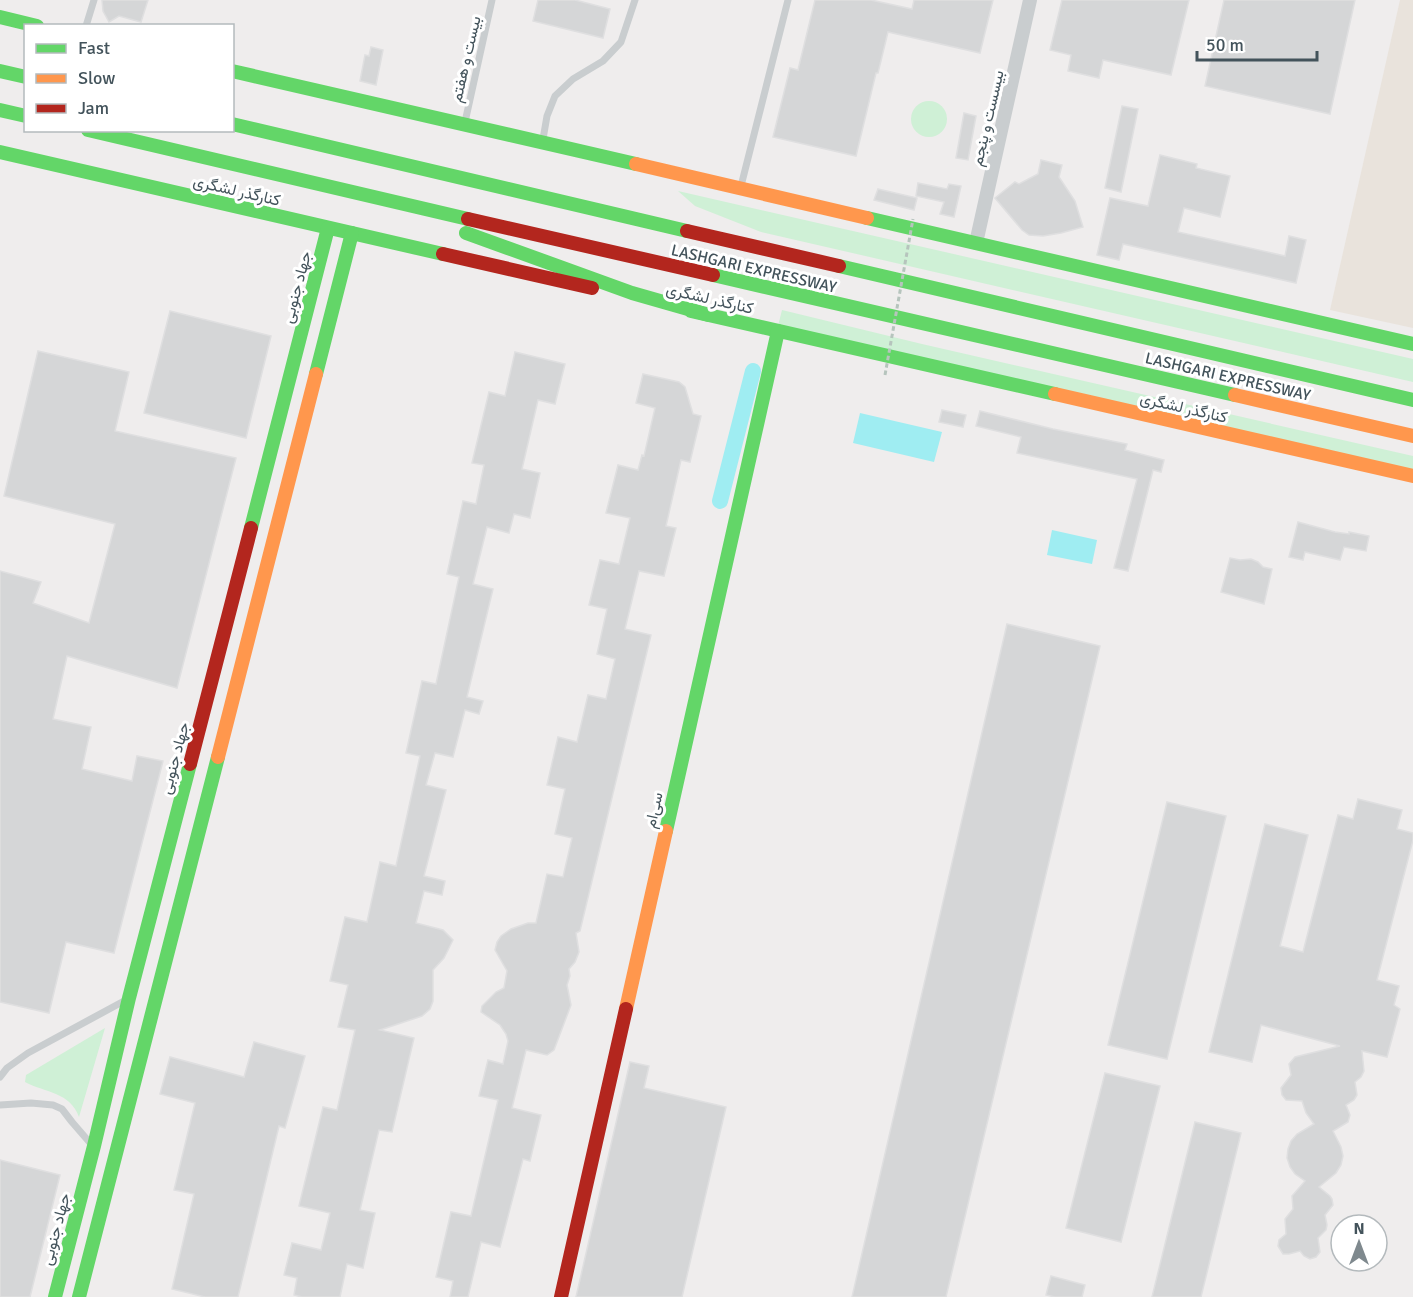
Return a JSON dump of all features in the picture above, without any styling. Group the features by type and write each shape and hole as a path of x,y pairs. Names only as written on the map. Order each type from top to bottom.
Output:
{"main road":[{"path":"0,17 29,24"},
{"path":"0,71 24,77"},
{"path":"234,71 1413,344"},
{"path":"0,110 24,116"},
{"name":"LASHGARI EXPRESSWAY","path":"234,124 1413,400"},
{"name":"LASHGARI EXPRESSWAY","path":"96,132 359,195 1413,436"},
{"name":"کنارگذر لشگری","path":"0,152 1413,477"},
{"path":"359,195 632,293 709,315"},
{"name":"جهاد جنوبی","path":"55,1297 129,998 328,228"},
{"path":"79,1297 351,233"},
{"name":"سی‌ام","path":"561,1297 778,331"}],"street":[{"name":"بیسست و پنجم","path":"976,243 1030,0"}],"lane":[{"path":"87,24 94,0"},
{"name":"بیست و هفتم","path":"464,125 492,0"},
{"path":"542,142 547,116 555,96 573,79 603,61 621,42 634,0"},
{"path":"741,189 788,0"},
{"path":"0,1077 7,1068 28,1053 129,998"},
{"path":"0,1105 31,1103 53,1105 62,1109 94,1146"}],"path":[{"path":"885,375 913,219"}],"shaded area":[{"path":"1400,0 1413,0 1413,328 1330,310"}],"green space":[{"path":"929,101 941,107 947,119 941,131 929,137 917,131 911,119 917,107"},
{"path":"678,191 1413,359 1413,382 761,232 695,206"},
{"path":"782,310 1413,456 1413,470 778,326"},
{"path":"105,1028 79,1117 70,1103 63,1098 25,1082 26,1075"}],"water":[{"path":"860,413 942,432 934,462 853,443"},
{"path":"1052,530 1097,540 1092,564 1047,555"}],"building":[{"path":"102,0 148,0 141,22 119,16 109,22 103,11"},
{"path":"538,0 575,0 610,9 603,38 533,21"},
{"path":"815,0 871,0 912,9 914,0 993,0 980,53 888,32 856,156 773,137 790,68 798,70"},
{"path":"1062,0 1189,0 1171,75 1103,60 1099,78 1068,71 1071,55 1050,50"},
{"path":"1224,0 1355,0 1330,114 1205,86"},
{"path":"371,47 383,50 376,85 360,81 365,55 369,56"},
{"path":"1122,106 1138,109 1121,192 1105,188"},
{"path":"964,113 976,116 968,160 956,158"},
{"path":"1160,155 1197,164 1196,168 1230,176 1220,217 1184,208 1178,232 1285,256 1289,236 1306,240 1296,283 1123,244 1119,260 1097,255 1110,198 1148,206"},
{"path":"1041,160 1062,165 1059,177 1075,201 1083,227 1043,236 1029,235 995,198 1015,182 1019,184 1038,174"},
{"path":"918,183 947,189 949,184 961,186 954,217 940,214 944,202 916,196"},
{"path":"878,189 917,198 914,210 874,200"},
{"path":"170,311 271,336 246,438 144,413"},
{"path":"38,351 129,372 115,431 236,458 177,688 67,656 53,719 91,727 82,769 132,781 137,756 163,761 114,953 66,942 49,1013 0,1002 0,571 41,582 33,603 89,623 115,524 4,496"},
{"path":"515,352 565,364 555,404 538,400 522,469 540,473 530,518 514,514 509,533 487,527 473,584 493,589 467,697 483,701 479,714 465,710 453,757 435,753 426,785 446,790 424,876 445,881 442,895 424,891 416,923 443,930 453,940 444,958 433,970 433,1001 430,1009 422,1016 380,1030 414,1038 392,1132 379,1130 360,1210 375,1213 363,1268 347,1264 340,1297 302,1297 294,1295 297,1278 284,1275 292,1243 321,1250 330,1213 299,1206 323,1107 337,1110 355,1030 338,1027 348,985 330,981 345,917 367,922 380,862 396,866 420,756 406,753 422,681 436,684 459,577 447,574 463,501 476,504 484,465 472,463 489,392 505,396"},
{"path":"643,374 679,382 685,387 693,414 701,416 690,462 681,460 666,526 676,528 664,576 639,571 625,629 651,635 580,931 576,933 579,952 569,969 570,976 567,985 571,1005 554,1050 547,1055 526,1050 512,1108 541,1115 530,1161 523,1159 500,1247 481,1242 468,1297 450,1297 453,1281 436,1277 451,1212 471,1216 498,1100 479,1096 488,1060 503,1064 508,1041 500,1025 481,1012 482,1006 496,992 504,988 507,971 495,950 497,942 511,929 528,923 536,923 547,874 563,877 572,838 555,834 565,789 547,785 558,737 577,742 588,695 606,699 615,659 597,654 607,609 589,605 600,560 619,564 630,518 606,513 618,465 638,470 642,455 644,456 655,408 636,403"},
{"path":"942,410 966,415 963,427 939,422"},
{"path":"980,411 1127,444 1125,450 1164,460 1161,472 1153,470 1128,571 1114,568 1137,479 1017,453 1021,437 976,426"},
{"path":"1298,522 1335,532 1369,536 1366,551 1344,547 1340,560 1305,552 1303,560 1289,557"},
{"path":"1230,558 1251,559 1263,567 1272,569 1264,604 1221,592"},
{"path":"1007,624 1100,646 946,1297 852,1297"},
{"path":"1358,799 1402,810 1397,829 1413,833 1377,980 1399,986 1394,1005 1400,1009 1387,1057 1362,1051 1364,1071 1355,1082 1357,1095 1346,1105 1350,1115 1348,1122 1333,1131 1343,1156 1336,1173 1319,1187 1330,1196 1333,1205 1325,1215 1326,1230 1318,1238 1320,1252 1316,1257 1310,1259 1300,1251 1283,1254 1278,1246 1279,1240 1286,1234 1285,1219 1293,1209 1292,1196 1305,1181 1290,1167 1287,1158 1288,1149 1297,1134 1314,1124 1306,1113 1302,1101 1286,1100 1281,1088 1291,1075 1289,1064 1295,1057 1340,1046 1261,1025 1252,1062 1209,1052 1265,824 1308,835 1280,946 1303,952 1338,815 1353,819"},
{"path":"1167,802 1226,816 1167,1059 1108,1045"},
{"path":"254,1042 305,1056 285,1128 279,1126 238,1297 205,1297 172,1289 194,1194 174,1190 195,1103 160,1094 170,1057 244,1077"},
{"path":"630,1062 649,1066 644,1088 726,1107 682,1297 576,1297"},
{"path":"1105,1073 1160,1086 1121,1242 1066,1228"},
{"path":"1195,1122 1241,1133 1201,1297 1152,1297"},
{"path":"0,1160 60,1175 30,1297 0,1297"},
{"path":"1051,1276 1085,1285 1082,1297 1046,1295"}],"waterway":[{"path":"720,501 753,371"}],"traffic: fast":[{"path":"0,17 29,24"},
{"path":"0,71 24,77"},
{"path":"234,71 636,164"},
{"path":"0,110 24,116"},
{"path":"234,124 687,231"},
{"path":"97,132 468,219"},
{"path":"0,152 443,254"},
{"path":"867,218 1413,344"},
{"path":"251,528 328,228"},
{"path":"316,374 352,233"},
{"path":"466,233 632,293 709,315"},
{"path":"839,266 1413,400"},
{"path":"713,275 1235,395"},
{"path":"691,311 1055,394"},
{"path":"666,831 778,331"},
{"path":"79,1297 218,757"},
{"path":"55,1297 190,764"}],"traffic: slow":[{"path":"636,164 867,218"},
{"path":"218,757 316,374"},
{"path":"1055,394 1413,476"},
{"path":"1235,395 1413,436"},
{"path":"626,1009 666,831"}],"traffic: jam":[{"path":"468,219 713,275"},
{"path":"687,231 839,266"},
{"path":"443,254 592,288"},
{"path":"190,764 251,528"},
{"path":"561,1297 626,1009"}]}
